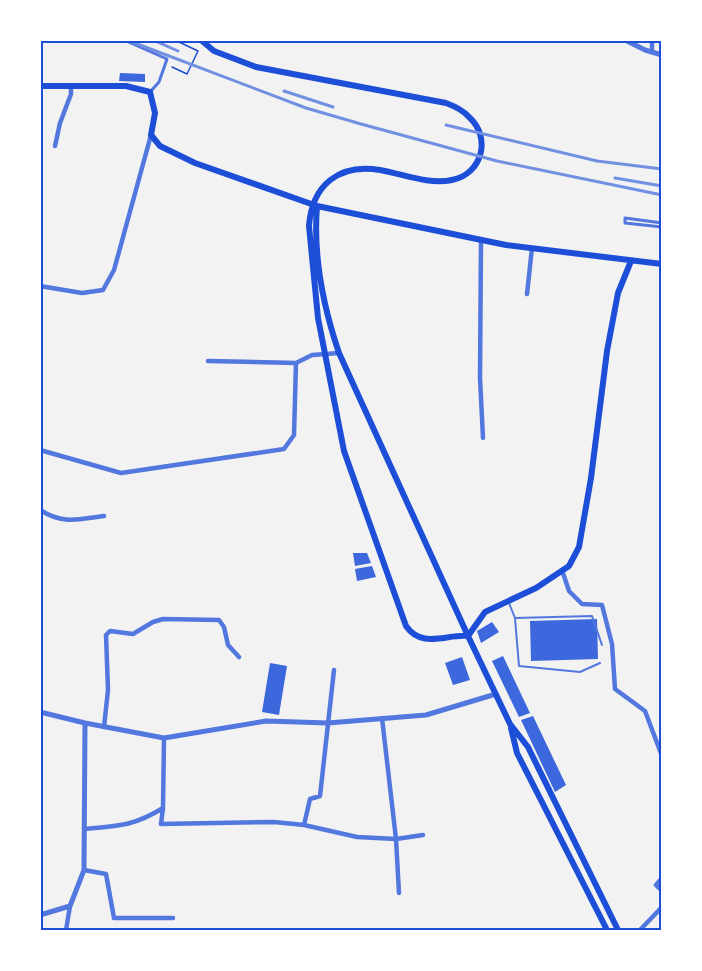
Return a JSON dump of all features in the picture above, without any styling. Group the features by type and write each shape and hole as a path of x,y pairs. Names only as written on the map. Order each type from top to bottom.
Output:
{"main road":[{"path":"201,40 214,51 256,67 446,103 470,117 480,136 481,154 477,165 464,176 442,181 429,180 368,168 340,174 318,190 313,202 309,226 315,299 344,452 406,626 420,639 468,636"},
{"path":"40,86 126,86 150,92 155,113 151,135 160,146 195,163 317,207 481,240 662,264"},
{"path":"317,207 315,229 320,277 331,331 339,353 510,724 517,753 607,930"},
{"path":"468,636 484,612 536,588 569,566 579,547 591,478 609,339 618,293 631,261"},
{"path":"510,724 528,747 618,930"},
{"path":"585,887 595,883"}],"street":[{"path":"124,40 167,59 159,82 150,92"},
{"path":"625,40 662,55"},
{"path":"652,40 652,52"},
{"path":"55,146 60,123 71,94 71,87"},
{"path":"40,286 82,293 103,290 114,270 151,135"},
{"path":"625,218 662,225 625,223 625,218"},
{"path":"481,240 480,378 483,438"},
{"path":"527,294 532,248"},
{"path":"208,361 296,363 312,355 339,353"},
{"path":"40,450 121,473 284,449 294,435 296,363"},
{"path":"40,510 66,521 104,516"},
{"path":"562,570 569,591 582,604 602,605 612,644 615,689 645,711 662,756"},
{"path":"104,727 108,690 106,635 110,631 133,634 153,622 163,620 219,620 224,627 228,645 239,657"},
{"path":"304,825 310,799 320,796 334,670"},
{"path":"40,712 164,738 266,721 328,723 426,715 496,694"},
{"path":"382,718 396,839 399,893"},
{"path":"66,930 70,906 84,870 85,723"},
{"path":"164,738 161,824 274,822 304,825 357,837 396,839 423,835"},
{"path":"84,828 117,826 143,820 163,808"},
{"path":"84,870 106,874 114,918 173,918"},
{"path":"662,878 656,885 662,891"},
{"path":"40,915 70,906"},
{"path":"640,930 662,907"}],"lane":[{"path":"508,601 515,618 519,666 580,672 600,663"},
{"path":"515,618 592,616 602,645"}],"path":[{"path":"170,66 187,74 198,51 179,40"}],"building":[{"path":"120,73 145,74 145,82 119,81"},
{"path":"353,553 367,553 371,563 355,566"},
{"path":"372,566 376,577 357,581 355,569"},
{"path":"597,619 598,659 531,661 530,621"},
{"path":"492,622 499,632 481,643 477,631"},
{"path":"503,656 530,713 519,717 492,661"},
{"path":"462,657 470,680 453,685 445,663"},
{"path":"270,663 287,666 279,715 262,712"},
{"path":"533,716 566,785 555,792 521,720"}],"railway":[{"path":"127,40 306,108 361,124 497,161 662,195"},
{"path":"153,40 178,51"},
{"path":"284,91 333,107"},
{"path":"446,125 597,161 662,169"},
{"path":"615,178 662,186"}]}
